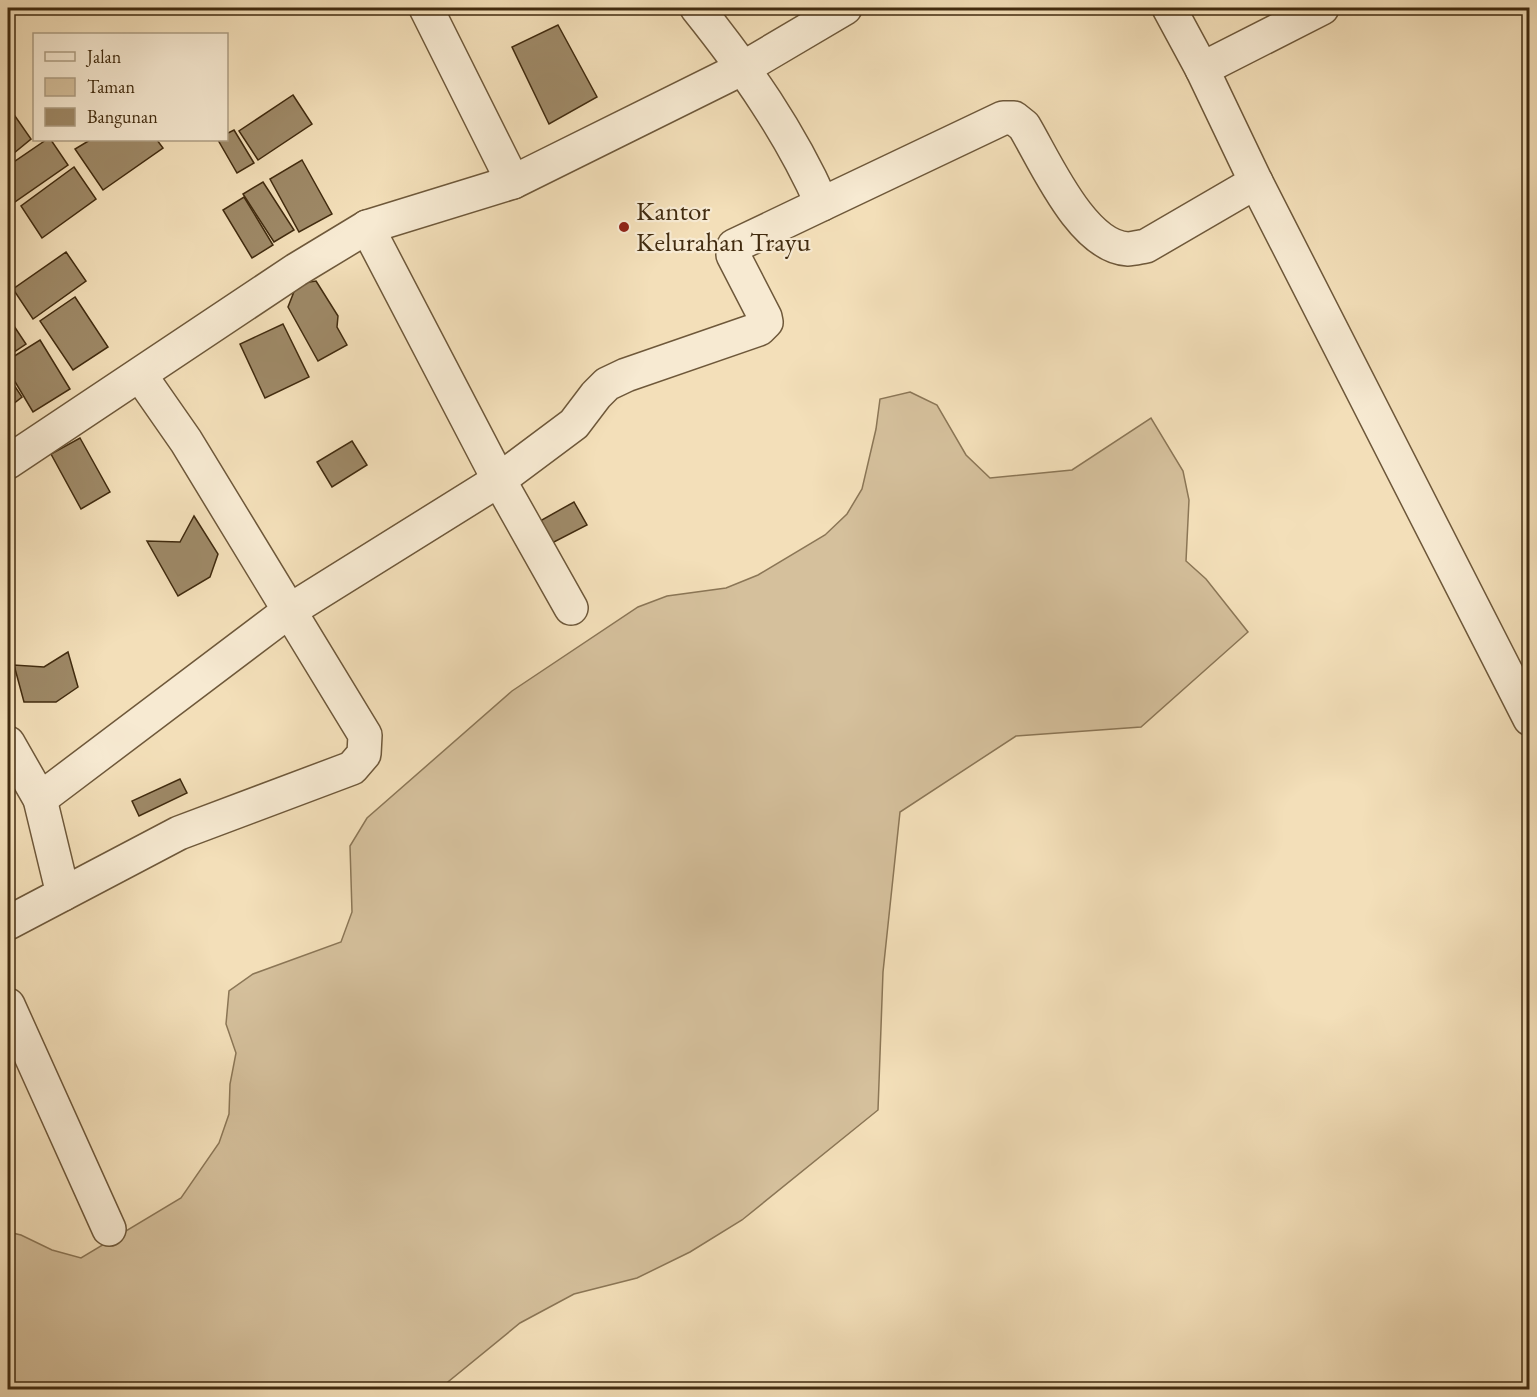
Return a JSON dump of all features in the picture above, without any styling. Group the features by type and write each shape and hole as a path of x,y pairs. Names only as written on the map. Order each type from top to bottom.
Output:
{"street":[{"path":"426,8 513,182"},
{"path":"697,8 745,67 803,163 822,204"},
{"path":"8,462 296,270 367,227 513,182 745,67 845,8"},
{"path":"1169,8 1202,69 1256,182 1530,719"},
{"path":"1202,69 1322,8"},
{"path":"40,799 289,611 499,480 574,424 607,384 626,375 759,329 766,322 765,317 733,255 734,246 1003,118 1014,118 1024,126 1078,219 1098,237 1127,249 1146,246 1256,182"},
{"path":"367,227 499,480 571,608"},
{"path":"8,923 208,820 352,768 364,754 365,735 186,441 140,375"},
{"path":"8,742 40,799 63,894"},
{"path":"8,1005 109,1229"}],"green space":[{"path":"910,392 937,405 966,455 990,478 1072,470 1151,418 1183,471 1189,500 1186,561 1206,579 1248,632 1141,727 1016,736 900,812 883,972 878,1110 742,1220 690,1252 637,1278 574,1294 520,1323 438,1390 8,1389 8,1232 21,1235 52,1250 81,1258 181,1198 219,1143 229,1114 230,1084 236,1053 226,1024 229,991 253,974 341,942 352,912 350,846 367,818 512,691 638,607 667,596 726,588 758,575 825,535 847,514 862,489 876,429 880,399"}],"building":[{"path":"558,25 597,97 549,124 512,47"},
{"path":"293,95 312,124 258,160 239,131"},
{"path":"8,106 31,139 8,158"},
{"path":"234,130 254,163 237,173 219,141 228,141 228,133"},
{"path":"45,141 52,141 68,165 9,206 8,166"},
{"path":"88,141 158,141 163,148 103,190 75,149"},
{"path":"302,160 332,214 299,232 270,179"},
{"path":"74,167 96,199 42,238 21,206"},
{"path":"263,182 294,230 274,242 243,194"},
{"path":"244,197 273,245 252,258 223,210"},
{"path":"66,252 86,281 33,319 13,289"},
{"path":"316,281 338,316 337,327 347,345 318,361 288,307 297,284"},
{"path":"75,297 108,347 73,370 40,321"},
{"path":"10,320 26,344 8,356 8,322"},
{"path":"283,324 309,377 265,398 240,344"},
{"path":"40,340 70,389 33,412 8,370 8,360"},
{"path":"8,376 22,397 8,408"},
{"path":"80,438 110,492 81,509 51,454"},
{"path":"352,441 367,465 332,487 317,462"},
{"path":"574,502 587,525 552,543 540,521"},
{"path":"194,516 218,554 210,577 178,596 147,541 180,542"},
{"path":"68,652 78,687 56,702 24,702 14,665 44,667"},
{"path":"180,779 187,793 139,816 132,801"}],"place":[{"name":"Kantor Kelurahan Trayu","path":"624,227"}]}
